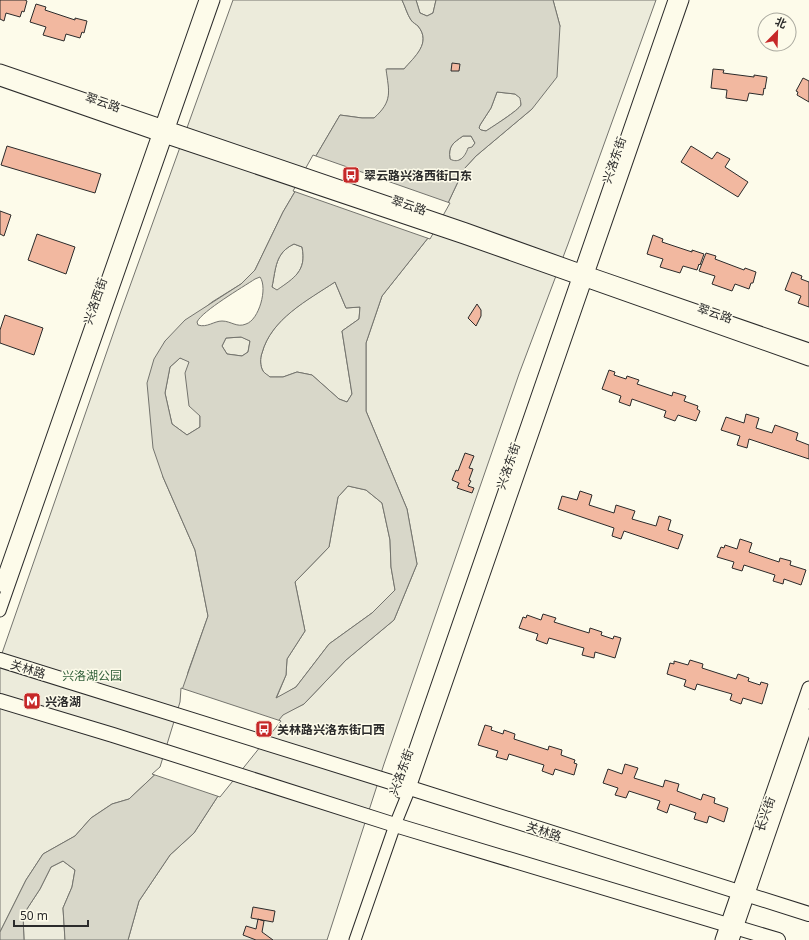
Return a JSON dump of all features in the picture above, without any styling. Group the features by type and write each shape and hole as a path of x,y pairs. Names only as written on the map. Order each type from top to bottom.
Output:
{"main road":[{"name":"关林路","path":"0,660 809,914"},
{"name":"长兴街","path":"722,940 732,930 742,894 809,688"},
{"path":"0,701 114,735 392,824 732,930 778,940"},
{"name":"长兴街","path":"742,894 809,716"}],"street":[{"name":"兴洛西街","path":"0,611 165,131 205,0"},
{"name":"兴洛西街","path":"0,586 214,0"},
{"name":"兴洛东街","path":"583,276 674,0"},
{"name":"兴洛东街","path":"349,940 406,787 583,276 683,0"},
{"name":"翠云路","path":"0,70 165,131"},
{"name":"翠云路","path":"0,80 165,131 465,233 809,360"},
{"name":"翠云路","path":"583,276 809,349"},
{"name":"兴洛东街","path":"355,940 392,824"}],"green space":[{"name":"兴洛湖公园","path":"233,0 402,0 411,20 422,32 422,44 417,55 404,69 387,69 389,91 387,101 385,107 375,118 340,115 283,212 255,270 241,284 212,302 165,341 163,477 195,550 208,616 188,672 182,703 162,768 129,799 112,804 91,818 75,836 43,854 26,880 0,932 0,659 121,311"},
{"path":"416,0 436,0 433,13 427,16 420,13"},
{"path":"553,0 656,0 568,244 519,374 384,764 327,940 128,940 139,901 170,855 194,833 218,796 283,714 304,704 346,660 394,620 417,564 407,509 366,411 366,343 382,296 428,238 448,203 464,169 476,156 532,109 560,26"},
{"path":"497,92 515,94 521,98 521,105 511,114 486,131 481,130 479,128 480,125 491,108"},
{"path":"463,136 471,136 475,143 464,156 458,161 454,162 450,159 452,145"},
{"path":"294,244 302,247 303,262 301,268 294,278 277,291 272,287 277,262 283,252"},
{"path":"335,282 346,308 360,307 359,319 342,331 352,394 347,402 339,399 312,375 297,372 283,377 270,377 264,372 261,364 261,355 267,341 273,330 282,320 302,303"},
{"path":"242,337 250,341 248,352 242,356 227,354 222,346 226,338"},
{"path":"180,358 189,361 200,415 200,427 187,435 172,424 165,393 170,367"},
{"path":"348,486 366,490 382,503 390,540 391,567 395,590 372,613 329,644 296,687 276,699 286,675 287,659 305,631 295,582 329,547 338,497"},
{"path":"63,861 75,870 72,887 63,908 65,940 24,940 23,915 40,889 51,867"}],"shaded area":[{"path":"402,0 416,0 420,13 427,16 433,13 436,0 553,0 560,26 557,77 532,109 476,156 464,169 448,203 428,238 382,296 366,343 366,411 407,509 417,564 394,620 346,660 304,704 283,715 218,796 194,833 170,855 139,901 128,940 65,940 63,908 72,887 75,870 63,861 51,867 40,889 23,915 24,940 0,940 0,932 26,880 43,854 75,836 91,818 112,804 129,799 162,768 179,713 182,690 208,616 195,550 163,477 153,448 147,383 154,359 165,341 185,320 241,284 255,270 283,212 340,115 374,118 380,112 387,101 389,90 386,69 404,69 417,55 422,44 422,32 411,20","holes":["497,92 515,94 520,98 521,105 519,107 486,131 481,130 479,128 491,108","463,136 471,136 475,143 472,147 468,148 461,159 456,161 450,159 450,151 452,145","294,244 302,247 303,262 298,273 289,282 277,290 272,287 277,262 283,252","260,277 263,288 263,296 255,317 251,321 243,325 222,321 204,326 198,325 197,322 200,317 223,299 255,279","335,282 346,308 360,307 359,319 342,331 352,394 347,402 339,399 312,375 297,372 283,377 270,377 261,367 262,353 273,330 302,303","241,337 250,341 248,352 242,356 227,354 222,346 226,338","180,358 189,362 185,373 189,406 200,416 200,427 187,435 172,424 165,393 170,367","348,486 366,490 382,503 390,540 391,567 395,590 372,613 329,644 296,687 276,698 286,675 287,659 305,631 295,582 329,547 338,497"]}],"pier":[{"path":"313,155 450,203 430,239 293,191"},
{"path":"181,688 281,721 220,797 152,774 160,767 180,702"}],"building":[{"path":"0,0 27,1 24,12 22,11 20,17 6,13 4,21 0,19"},
{"path":"36,4 46,7 45,10 75,20 75,18 87,21 84,33 82,32 80,38 66,34 64,41 43,35 46,27 30,22"},
{"path":"452,63 460,64 459,71 451,71"},
{"path":"713,69 724,70 723,73 767,77 763,95 749,93 747,101 726,98 727,90 711,88"},
{"path":"803,78 809,81 809,102 797,95 798,92 796,91"},
{"path":"7,146 101,174 95,193 1,165"},
{"path":"691,146 712,159 717,152 730,159 725,167 748,182 738,197 681,162"},
{"path":"0,211 11,215 4,236 0,234"},
{"path":"37,234 75,247 66,274 28,260"},
{"path":"653,235 663,239 662,242 692,252 692,250 704,254 697,270 683,266 680,273 660,267 663,259 647,254"},
{"path":"706,253 716,256 715,259 744,270 745,268 756,272 753,283 751,283 749,289 735,284 732,291 712,284 715,276 699,271"},
{"path":"792,272 802,276 801,279 809,282 809,307 798,303 801,296 785,290"},
{"path":"477,304 481,310 481,316 476,326 468,318"},
{"path":"5,315 43,328 34,355 0,343 0,330"},
{"path":"609,370 615,372 614,375 626,379 627,376 639,380 637,384 672,396 673,392 686,396 684,401 698,406 697,409 700,411 696,421 678,415 675,421 664,417 666,411 632,399 630,406 619,402 621,396 602,389"},
{"path":"746,414 759,418 756,428 772,433 775,425 798,433 796,440 809,445 809,459 749,439 747,448 737,445 740,436 721,430 726,417 744,423"},
{"path":"465,453 474,456 469,468 473,469 469,480 471,481 468,486 474,488 472,493 457,488 459,483 452,480 456,470 458,471"},
{"path":"580,491 592,495 589,505 614,513 616,505 635,511 632,519 656,526 659,516 671,520 668,530 683,535 678,549 624,531 621,539 612,536 614,528 558,509 562,496 577,500"},
{"path":"740,539 752,543 749,552 779,562 780,558 791,561 790,565 806,570 801,585 784,579 783,584 773,581 775,575 744,565 742,571 732,568 734,562 717,557 721,547 724,548 725,545 737,549"},
{"path":"543,614 556,618 554,622 589,633 590,628 602,632 601,635 613,639 614,636 621,638 615,658 595,652 594,658 582,655 584,648 549,638 547,644 536,640 538,634 519,628 523,617 526,618 527,615 541,620"},
{"path":"690,660 703,664 702,668 736,679 738,674 749,678 748,681 760,685 761,682 768,684 762,704 743,698 741,704 730,700 732,694 697,684 695,690 684,686 686,680 667,674 670,663 674,664 674,661 688,665"},
{"path":"485,725 492,727 491,730 503,734 504,730 515,734 514,739 548,750 549,746 562,750 561,755 575,760 574,763 577,764 574,775 555,769 553,775 542,771 544,765 509,754 507,760 496,757 498,751 478,745"},
{"path":"625,764 638,768 634,778 663,787 665,780 679,784 677,791 701,800 703,794 715,798 714,803 728,808 724,822 709,816 707,823 694,819 696,813 670,804 667,813 657,809 660,801 629,791 626,798 615,795 618,788 603,783 608,769 622,774"},
{"path":"253,907 275,911 273,922 251,918"},
{"path":"258,919 264,921 262,932 273,940 256,940 243,935 246,926 256,929"}],"place":[{"name":"翠云路兴洛西街口东","path":"351,175"},
{"name":"兴洛湖","path":"32,701"},
{"name":"关林路兴洛东街口西","path":"264,729"}]}
